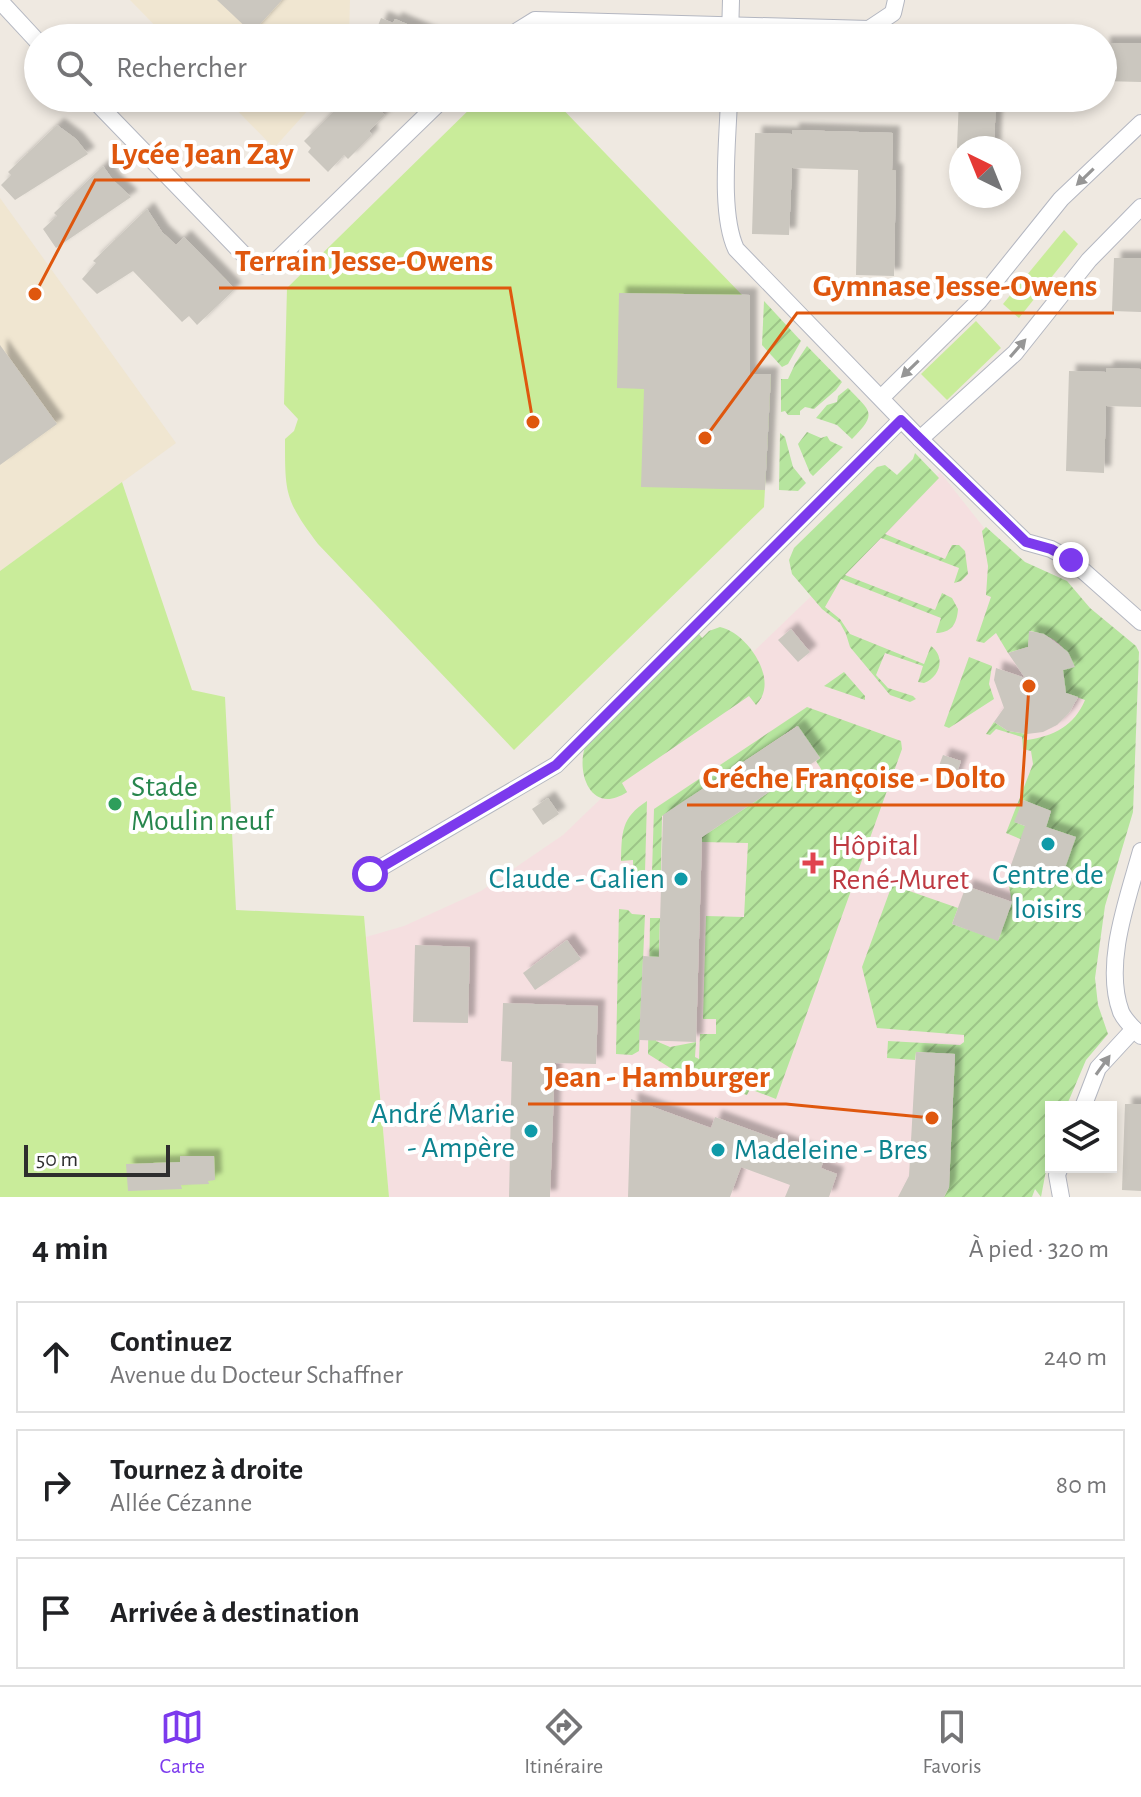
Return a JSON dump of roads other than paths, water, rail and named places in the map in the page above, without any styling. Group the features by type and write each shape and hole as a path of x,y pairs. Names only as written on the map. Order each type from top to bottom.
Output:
{"street":[{"path":"730,24 731,0"},
{"path":"876,24 893,13 896,0"},
{"path":"0,1 24,27"},
{"path":"529,24 535,20 600,24"},
{"path":"106,112 248,259 262,266 275,262 430,112"},
{"path":"729,112 728,233 736,249 901,420 1026,542 1051,549 1071,560 1141,622"},
{"path":"881,398 979,301 1061,199 1141,123"},
{"path":"920,439 1015,353 1089,260 1141,207"},
{"path":"370,874 556,765 901,420"},
{"path":"1085,1101 1098,1068 1137,1033 1122,1014 1116,987 1121,926 1141,851"},
{"path":"1058,1173 1061,1197"}],"place":[{"name":"Lycée Jean Zay","path":"35,294"},
{"name":"Terrain Jesse-Owens","path":"533,422"},
{"name":"Gymnase Jesse-Owens","path":"705,438"},
{"name":"Créche Françoise - Dolto","path":"1029,686"},
{"name":"Stade Moulin neuf","path":"115,804"},
{"name":"Centre de loisirs","path":"1048,844"},
{"name":"Hôpital René-Muret","path":"813,863"},
{"name":"Claude - Galien","path":"681,879"},
{"name":"Jean - Hamburger","path":"932,1118"},
{"name":"André Marie - Ampère","path":"531,1131"},
{"name":"Madeleine - Bres","path":"718,1150"}]}
